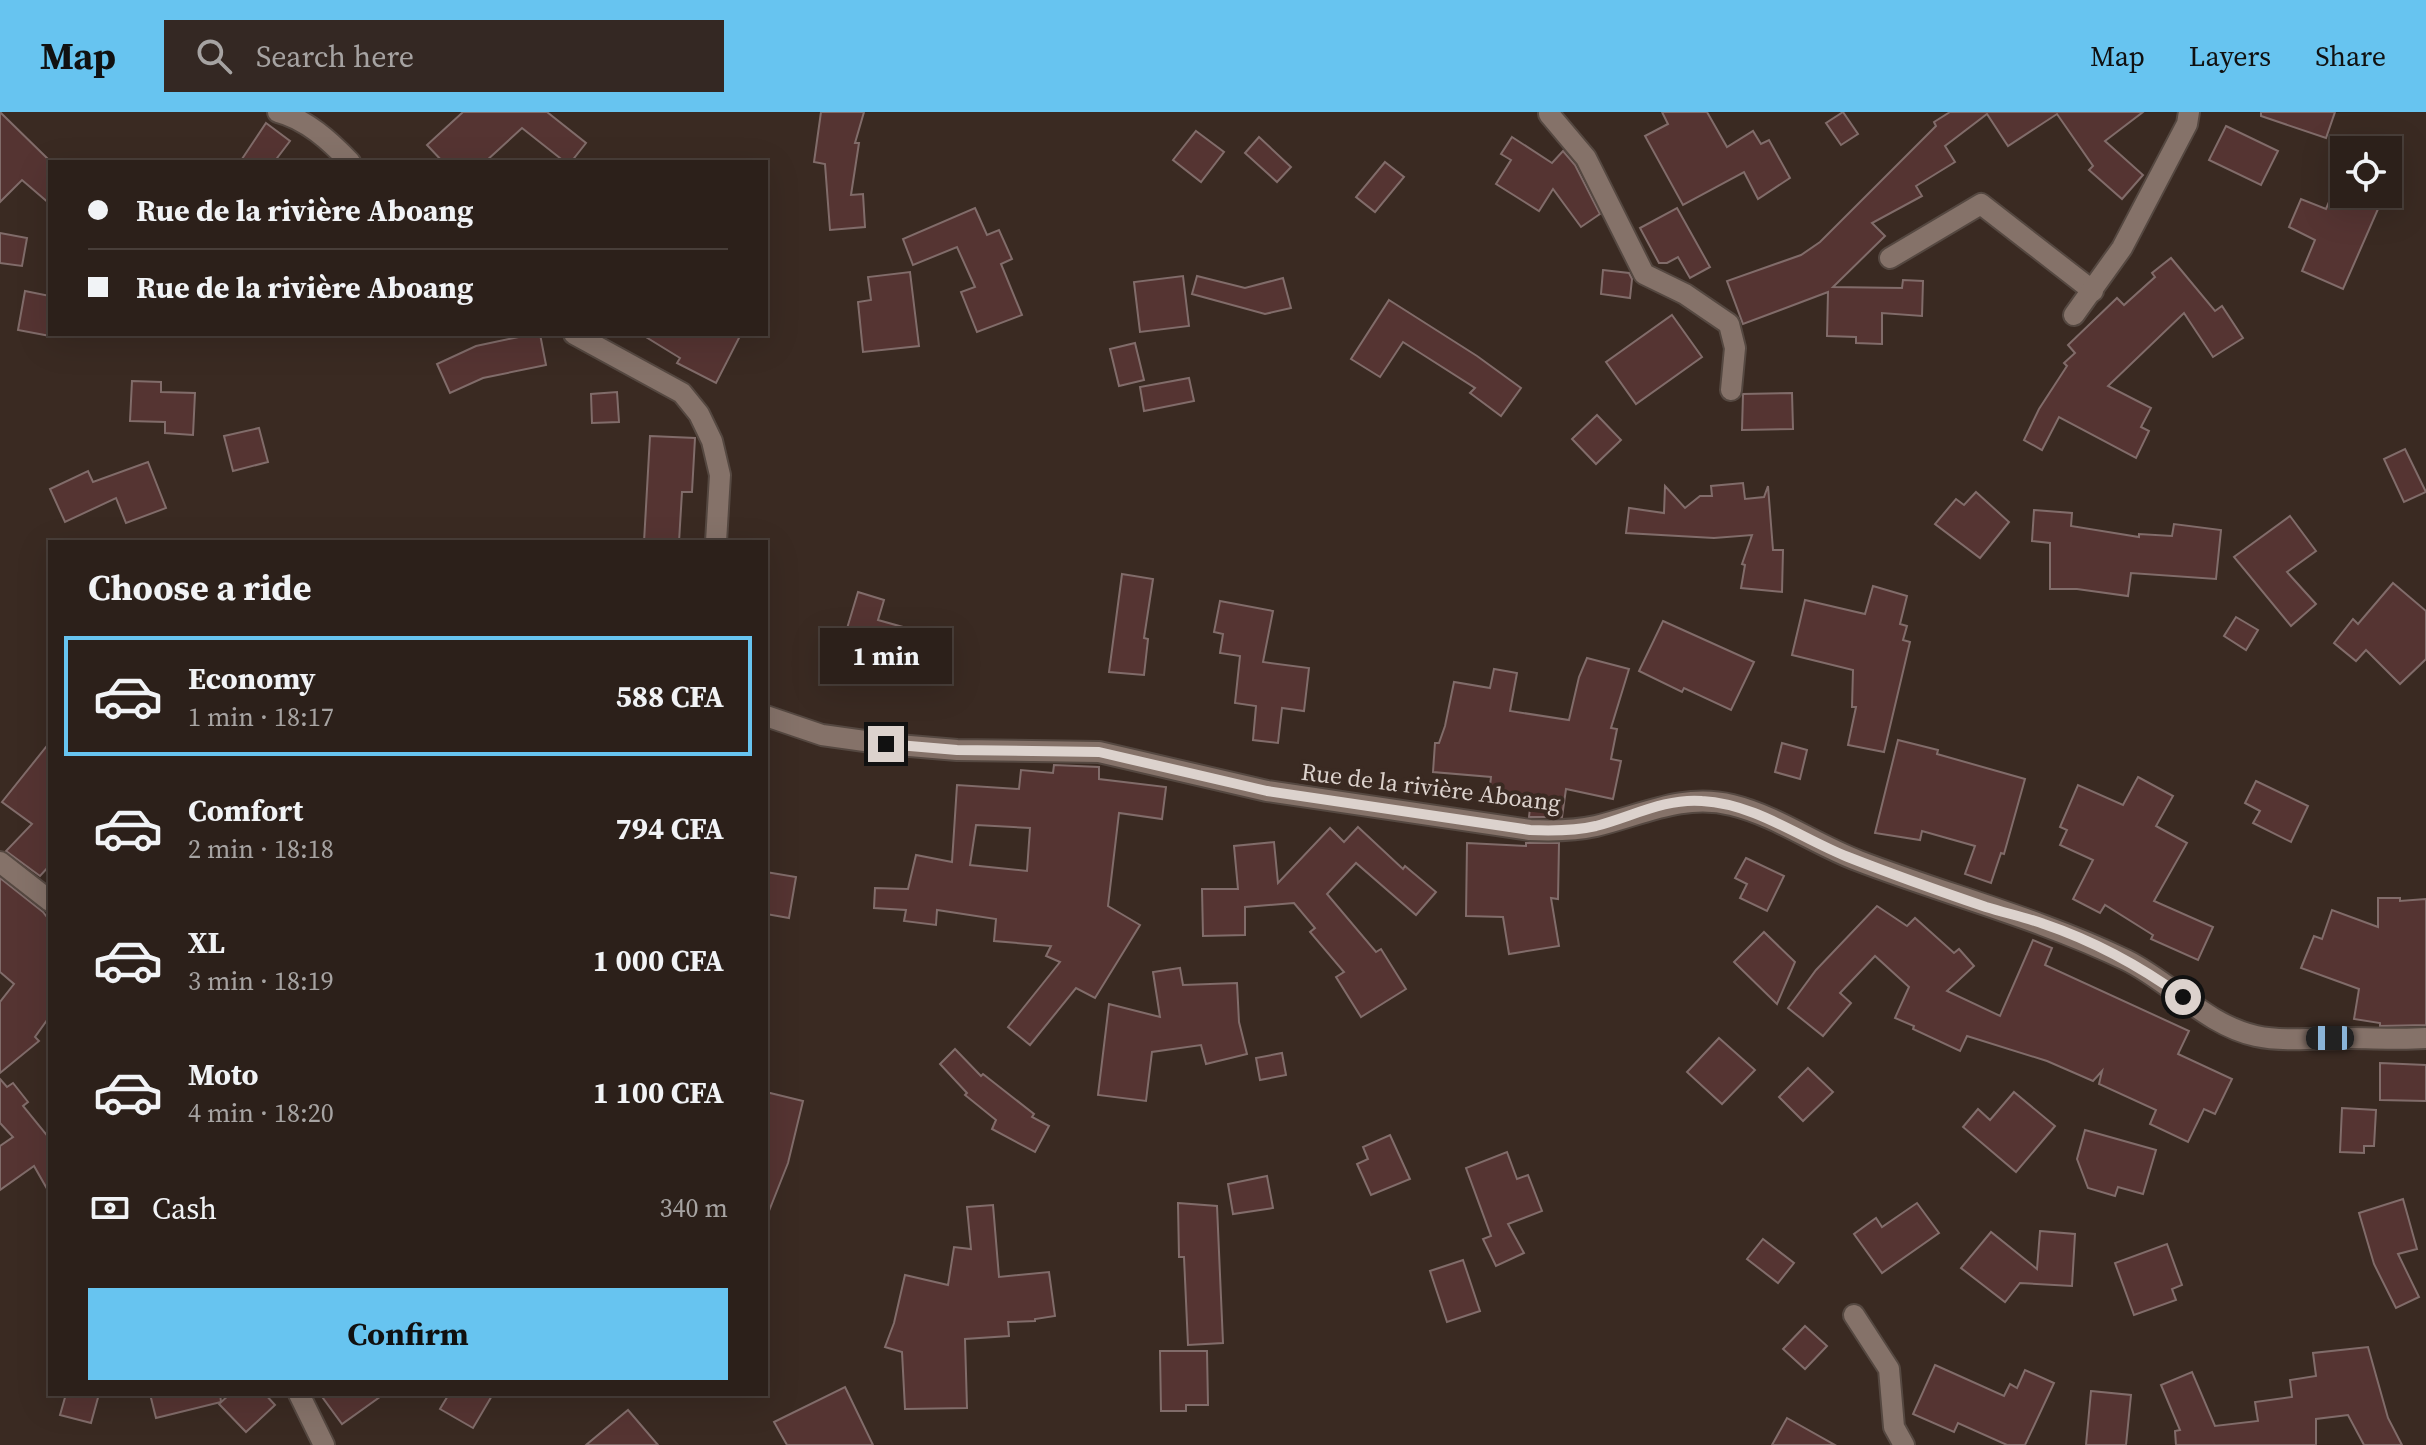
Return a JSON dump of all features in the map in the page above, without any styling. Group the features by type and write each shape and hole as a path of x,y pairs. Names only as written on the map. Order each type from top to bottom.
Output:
{"street":[{"path":"278,112 315,130 348,160"},
{"path":"2074,315 2122,248 2187,124 2189,112"},
{"path":"1550,113 1586,158 1644,274 1685,294 1729,324 1735,348 1731,390"},
{"path":"1890,258 1981,204 2093,291"},
{"path":"578,336 682,393 699,414 712,441 720,475 716,540"},
{"name":"Rue de la rivière Aboang","path":"768,717 822,735 886,744 957,750 1099,752 1280,793 1530,830 1576,830 1666,804 1699,800 1731,805 1758,814 1858,861 2044,924 2098,946 2143,968 2216,1019 2257,1036 2426,1038"},
{"path":"0,862 48,899"},
{"path":"1854,1315 1889,1369 1894,1427 1904,1445"},
{"path":"300,1396 324,1445"}],"building":[{"path":"0,112 49,160 48,202 22,180 0,202"},
{"path":"463,112 547,112 586,143 573,160 562,160 522,128 487,160 441,160 427,145"},
{"path":"821,112 864,112 855,143 859,143 851,195 863,194 865,227 830,230 825,164 814,162"},
{"path":"1662,112 1707,112 1727,147 1753,131 1761,144 1769,140 1790,178 1758,199 1744,172 1683,205 1645,136 1668,124"},
{"path":"1843,112 1858,134 1841,145 1826,123"},
{"path":"1950,112 2143,112 2105,141 2143,175 2122,199 2089,170 2093,166 2057,114 2008,146 1987,114 1945,146 1955,162 1916,186 1922,196 1872,223 1885,236 1833,287 1902,288 1903,280 1923,281 1922,316 1882,313 1882,344 1856,343 1856,337 1827,336 1828,292 1743,324 1727,281 1801,255 1820,242 1936,126 1934,122"},
{"path":"2261,112 2335,112 2326,138 2261,116"},
{"path":"266,123 290,141 276,160 241,160"},
{"path":"2226,126 2278,151 2261,185 2209,160"},
{"path":"1196,131 1224,152 1201,182 1173,160"},
{"path":"1259,137 1291,167 1277,182 1245,153"},
{"path":"1512,137 1552,163 1563,151 1575,165 1600,214 1581,227 1553,189 1539,211 1496,184 1511,160 1501,154"},
{"path":"1385,162 1404,177 1375,212 1356,197"},
{"path":"2301,199 2326,209 2330,200 2330,208 2378,209 2343,289 2302,271 2315,240 2289,227"},
{"path":"975,208 987,235 999,230 1012,259 1001,264 1022,315 977,332 961,292 975,287 957,247 913,265 903,239"},
{"path":"1677,208 1710,267 1690,278 1678,257 1667,263 1659,263 1640,228"},
{"path":"0,233 27,238 22,266 0,263"},
{"path":"2171,258 2215,311 2222,306 2243,338 2213,357 2184,313 2108,386 2151,408 2141,427 2149,431 2136,458 2059,417 2042,450 2024,440 2039,409 2067,366 2064,363 2075,353 2068,345 2117,298 2124,305 2155,277 2152,273"},
{"path":"1603,270 1629,273 1632,279 1630,298 1601,294"},
{"path":"910,272 919,346 863,352 858,302 871,300 868,277"},
{"path":"1183,276 1189,326 1140,332 1134,282"},
{"path":"1197,276 1245,288 1283,278 1291,308 1265,314 1192,294"},
{"path":"25,291 48,296 48,336 18,330"},
{"path":"1389,300 1521,388 1501,416 1470,393 1475,388 1403,342 1380,377 1351,359"},
{"path":"1672,315 1702,357 1636,404 1606,362"},
{"path":"524,336 540,336 546,365 483,378 450,393 437,364 476,346"},
{"path":"644,336 740,336 716,383 677,363 680,358"},
{"path":"1135,343 1144,380 1119,386 1110,349"},
{"path":"1189,378 1194,401 1144,411 1140,387"},
{"path":"132,381 161,382 161,392 195,393 193,435 165,433 165,422 130,421"},
{"path":"617,392 619,422 592,423 591,394"},
{"path":"1792,393 1793,429 1742,430 1743,394"},
{"path":"1597,415 1621,440 1596,464 1572,439"},
{"path":"259,428 268,462 233,471 224,436"},
{"path":"650,436 695,438 692,492 682,492 679,540 644,540"},
{"path":"2405,449 2426,492 2404,502 2384,459"},
{"path":"148,462 166,508 126,523 116,498 65,522 50,489 88,471 93,482"},
{"path":"1743,483 1745,499 1764,497 1768,486 1773,550 1783,550 1782,592 1741,588 1745,565 1742,564 1752,535 1714,538 1626,533 1629,508 1664,513 1665,486 1685,508 1700,496 1712,496 1711,486"},
{"path":"1976,492 2009,522 1980,558 1935,524 1956,499 1964,505"},
{"path":"2034,510 2072,513 2071,526 2139,537 2139,534 2172,536 2174,524 2221,530 2216,579 2131,573 2128,596 2077,589 2050,589 2050,543 2032,541"},
{"path":"2290,516 2316,551 2287,572 2316,604 2291,626 2234,557"},
{"path":"1122,574 1153,579 1144,638 1148,639 1144,675 1109,672"},
{"path":"2393,583 2426,611 2426,659 2400,684 2366,650 2356,661 2334,643 2353,619 2358,624"},
{"path":"1873,586 1907,596 1900,624 1907,626 1903,640 1910,642 1884,752 1848,745 1856,707 1852,707 1853,670 1792,655 1805,600 1865,614"},
{"path":"858,592 884,600 878,620 903,627 892,661 842,645"},
{"path":"1220,601 1273,611 1263,662 1309,668 1304,711 1282,708 1278,743 1253,740 1256,706 1235,703 1240,656 1220,653 1223,634 1214,632"},
{"path":"2236,617 2258,630 2246,650 2224,636"},
{"path":"1663,621 1754,662 1731,710 1684,688 1682,692 1639,671"},
{"path":"1587,658 1629,669 1611,728 1617,729 1611,759 1621,761 1613,799 1566,789 1562,817 1529,817 1531,799 1489,795 1491,777 1433,772 1435,743 1439,743 1445,726 1454,682 1490,688 1494,669 1517,673 1510,711 1569,720"},
{"path":"1898,740 2025,779 2004,854 2001,853 1991,883 1965,874 1975,846 1922,831 1920,840 1875,833"},
{"path":"1782,743 1807,750 1800,779 1775,772"},
{"path":"48,744 48,867 40,876 6,851 32,824 2,802"},
{"path":"1054,765 1099,767 1099,779 1166,787 1162,819 1119,813 1108,906 1140,925 1095,998 1076,988 1030,1045 1008,1027 1060,962 1046,956 1051,946 994,941 996,919 937,910 936,925 904,921 906,910 874,908 875,888 908,889 916,855 952,862 957,785 1019,789 1021,770 1053,773","holes":["976,825 1030,828 1027,871 970,865"]},
{"path":"2138,777 2173,796 2156,826 2187,843 2154,901 2213,927 2198,960 2151,939 2153,935 2105,905 2100,913 2073,899 2093,860 2060,845 2067,830 2060,827 2078,785 2123,805"},
{"path":"2256,781 2308,806 2291,842 2253,823 2260,811 2245,803"},
{"path":"1358,827 1403,869 1405,866 1436,892 1416,915 1356,863 1327,894 1376,952 1381,949 1406,989 1361,1017 1336,977 1344,972 1310,932 1315,928 1294,903 1245,907 1245,935 1203,936 1202,889 1238,889 1234,846 1274,842 1278,883 1330,828 1344,842"},
{"path":"1467,843 1526,846 1526,843 1559,843 1558,899 1551,898 1559,946 1509,954 1503,917 1466,916"},
{"path":"1746,858 1784,876 1767,911 1740,898 1747,884 1735,878"},
{"path":"768,872 796,877 789,918 768,914"},
{"path":"0,878 48,918 48,1019 35,1037 39,1041 0,1073 0,1002 14,984 0,972"},
{"path":"2378,898 2400,898 2400,901 2426,899 2426,1025 2380,1026 2380,1023 2354,1019 2359,989 2301,968 2314,936 2322,939 2332,910 2378,927"},
{"path":"1877,906 1907,926 1915,918 1954,953 1959,949 1974,966 1947,991 2000,1016 2033,940 2052,948 2045,965 2189,1031 2178,1054 2232,1079 2215,1114 2204,1109 2188,1142 2150,1124 2156,1110 2099,1084 2102,1071 2093,1081 2047,1061 1967,1036 1960,1051 1895,1018 1909,987 1875,956 1840,993 1851,1003 1823,1036 1788,1008 1816,970"},
{"path":"1764,932 1795,962 1777,1004 1734,962"},
{"path":"1180,968 1183,985 1237,983 1239,1022 1247,1054 1206,1064 1201,1045 1152,1052 1146,1101 1098,1095 1109,1004 1160,1017 1153,972"},
{"path":"1719,1038 1755,1070 1722,1104 1687,1072"},
{"path":"955,1049 981,1076 983,1074 1034,1114 1032,1117 1049,1126 1035,1152 992,1129 996,1120 965,1095 967,1093 940,1064"},
{"path":"1282,1053 1286,1075 1260,1080 1256,1058"},
{"path":"2380,1063 2426,1065 2426,1101 2380,1100"},
{"path":"1808,1068 1833,1092 1803,1121 1779,1097"},
{"path":"0,1079 7,1087 13,1083 28,1102 23,1106 48,1137 48,1190 34,1166 0,1190 0,1146 13,1137 0,1123"},
{"path":"768,1092 803,1101 788,1163 768,1213"},
{"path":"2014,1092 2055,1126 2016,1172 1963,1127 1978,1109 1990,1120"},
{"path":"2342,1108 2376,1110 2374,1146 2364,1146 2364,1153 2340,1152"},
{"path":"2085,1130 2156,1150 2143,1194 2118,1187 2115,1196 2088,1188 2077,1159"},
{"path":"1390,1135 1410,1179 1371,1195 1357,1164 1368,1159 1363,1147"},
{"path":"1507,1152 1517,1179 1528,1175 1542,1211 1508,1224 1524,1253 1496,1266 1483,1239 1491,1236 1466,1168"},
{"path":"1267,1176 1273,1208 1233,1214 1228,1184"},
{"path":"2403,1199 2417,1249 2398,1254 2419,1297 2396,1308 2374,1264 2359,1213"},
{"path":"1178,1203 1217,1206 1223,1343 1188,1345 1184,1257 1179,1257"},
{"path":"1917,1203 1939,1233 1882,1273 1854,1234 1876,1218 1882,1227"},
{"path":"993,1205 999,1277 1049,1272 1055,1316 1035,1321 1008,1322 1009,1336 965,1339 967,1408 905,1409 902,1352 885,1347 905,1275 948,1285 954,1247 971,1249 967,1207"},
{"path":"2040,1231 2075,1234 2072,1286 2020,1283 2005,1302 1961,1268 1991,1232 2037,1269"},
{"path":"1763,1239 1794,1263 1778,1283 1747,1259"},
{"path":"2167,1244 2182,1285 2172,1289 2176,1300 2134,1315 2115,1263"},
{"path":"1463,1260 1480,1311 1447,1322 1430,1271"},
{"path":"1805,1326 1827,1346 1805,1369 1783,1349"},
{"path":"2368,1347 2388,1418 2402,1445 2364,1445 2348,1415 2316,1419 2316,1445 2176,1445 2175,1431 2180,1430 2161,1385 2192,1372 2215,1426 2258,1421 2255,1402 2292,1397 2290,1380 2316,1376 2313,1353"},
{"path":"1160,1351 1207,1351 1208,1405 1186,1405 1186,1411 1161,1411"},
{"path":"1935,1365 2004,1396 2010,1384 2017,1388 2025,1370 2054,1383 2025,1445 2007,1445 1958,1423 1954,1432 1913,1414"},
{"path":"845,1387 873,1445 787,1445 774,1422"},
{"path":"2091,1391 2131,1395 2126,1445 2086,1445"},
{"path":"65,1396 98,1396 91,1423 60,1415"},
{"path":"150,1396 220,1396 221,1402 156,1418"},
{"path":"228,1396 267,1396 275,1405 246,1432 219,1404"},
{"path":"321,1396 381,1396 342,1424"},
{"path":"448,1396 492,1396 473,1428 440,1409"},
{"path":"628,1410 658,1445 586,1445"},
{"path":"1787,1418 1835,1445 1772,1445"}],"route":[{"path":"886,744 957,750 1099,752 1333,803 1530,830 1565,832 1598,826 1666,804 1699,800 1731,805 1758,814 1844,855 2044,924 2098,946 2143,968 2183,997"}]}
